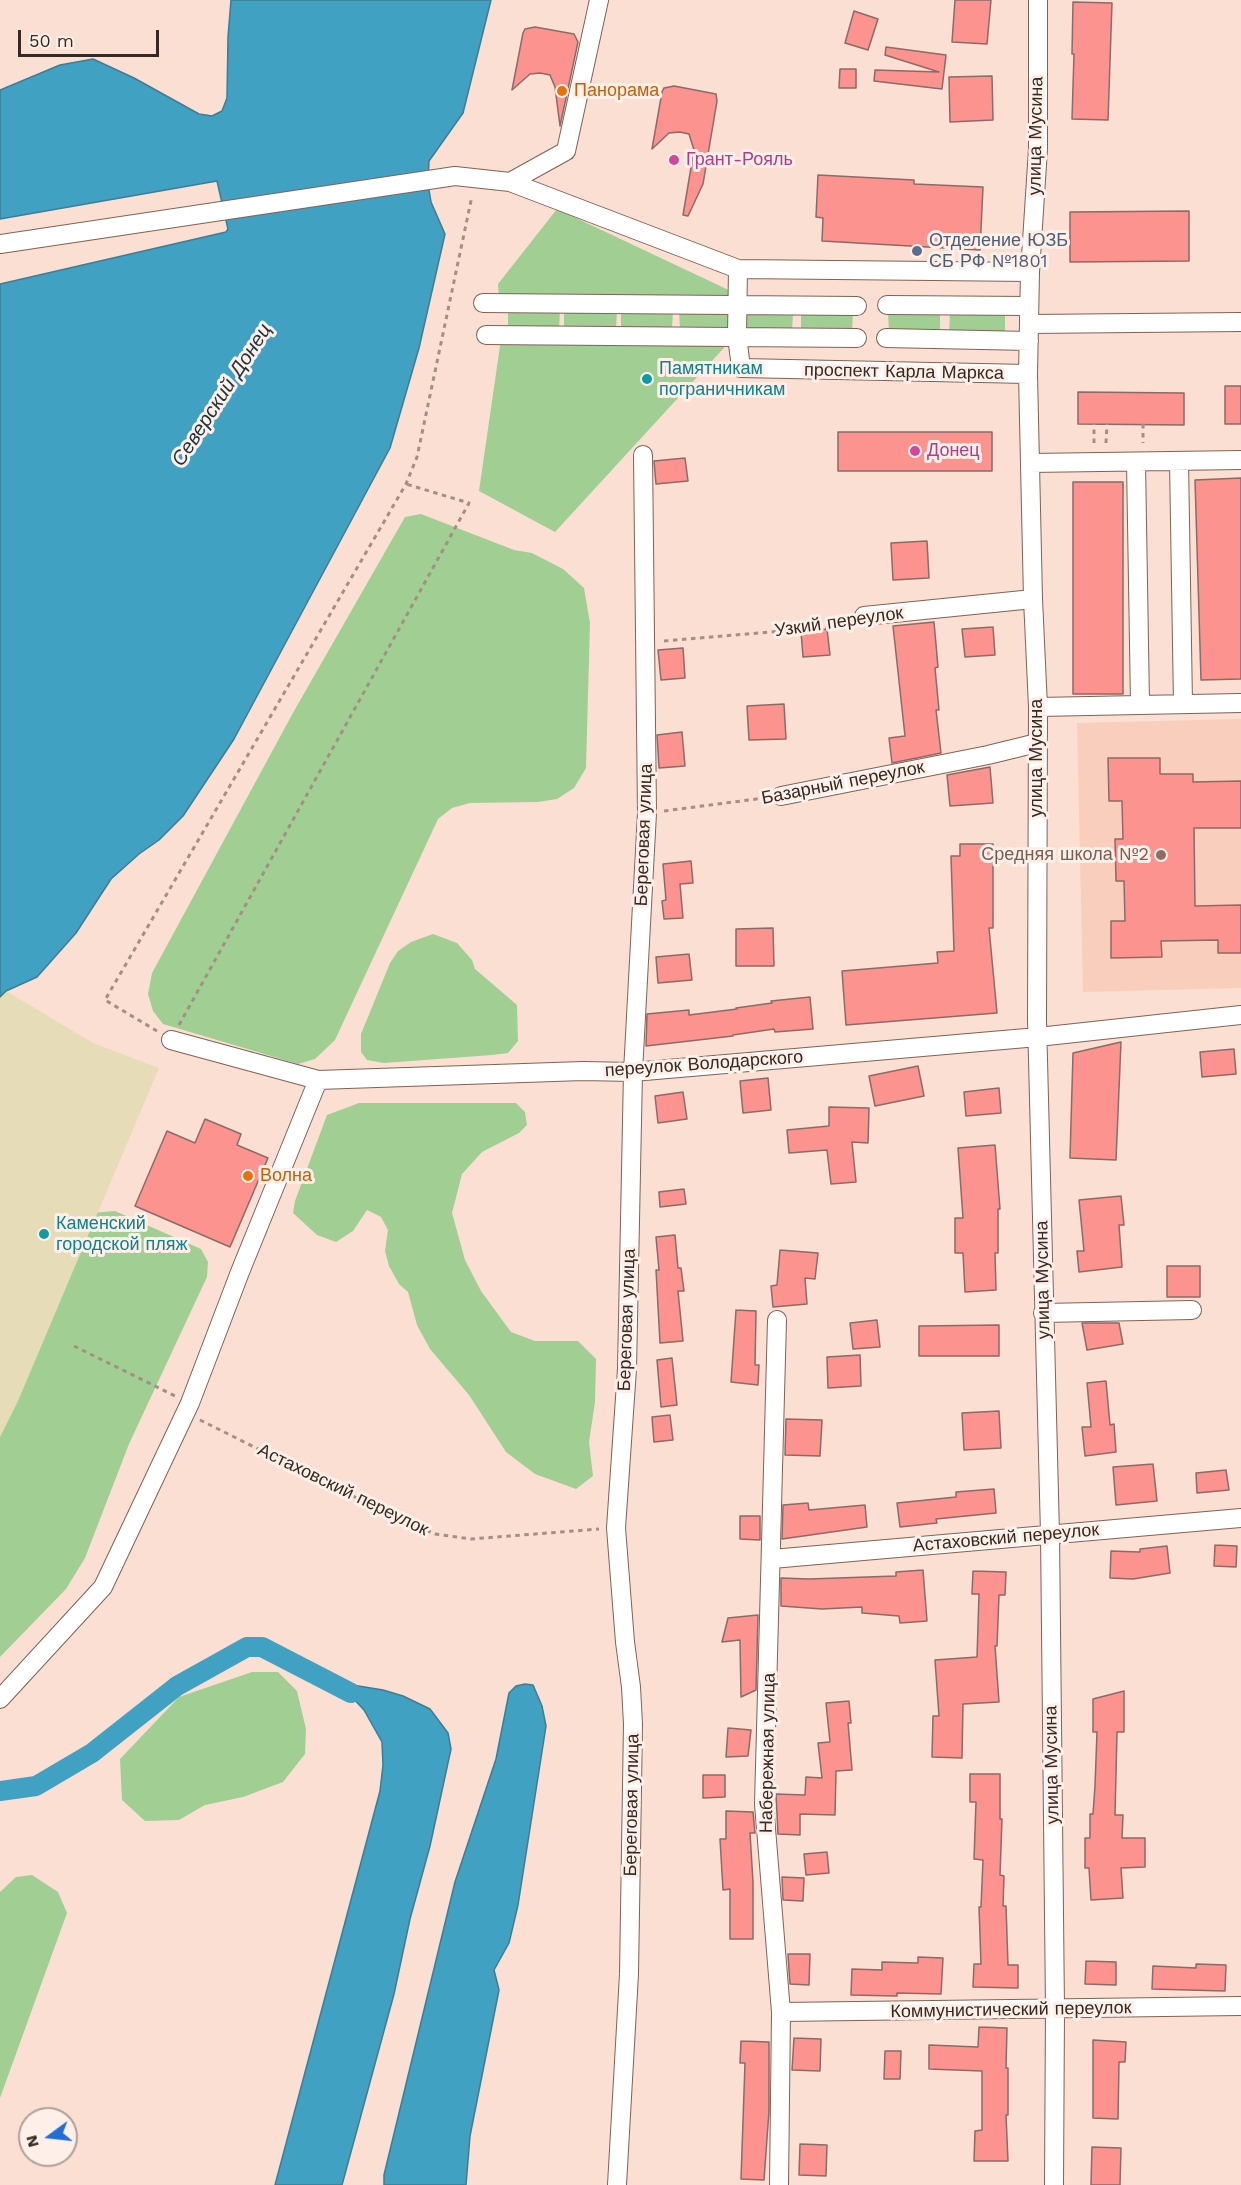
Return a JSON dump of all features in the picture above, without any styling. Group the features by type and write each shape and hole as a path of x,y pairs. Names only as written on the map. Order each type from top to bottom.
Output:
{"street":[{"path":"510,182 566,151 599,0"},
{"name":"улица Мусина","path":"1038,0 1038,149 1030,272 1028,374 1038,707 1038,1037 1050,1534 1054,2185"},
{"path":"2,243 455,176 510,182 738,269 1030,272"},
{"name":"проспект Карла Маркса","path":"738,269 737,336 741,368 1028,374"},
{"path":"483,303 857,306"},
{"path":"887,305 1029,306"},
{"name":"проспект Карла Маркса","path":"886,339 1241,322"},
{"name":"проспект Карла Маркса","path":"486,335 857,338"},
{"name":"Береговая улица","path":"617,2185 629,1974 633,1724 616,1528 627,1369 633,1072 647,813 643,455"},
{"path":"1030,463 1241,460"},
{"path":"1179,461 1183,704"},
{"path":"1136,462 1140,704"},
{"name":"Узкий переулок","path":"864,616 1033,599"},
{"path":"1038,707 1241,703"},
{"name":"Базарный переулок","path":"781,796 988,755 1037,743"},
{"name":"переулок Володарского","path":"171,1040 318,1080 582,1071 633,1072 1038,1037 1241,1015"},
{"path":"0,1700 102,1587 188,1408 318,1080"},
{"path":"1043,1313 1192,1310"},
{"name":"Набережная улица","path":"777,1320 764,1804 781,2012 779,2185"},
{"name":"Астаховский переулок","path":"772,1559 1241,1518"},
{"name":"Коммунистический переулок","path":"781,2012 1241,2006"}],"path":[{"path":"406,484 469,503 171,1040 105,1000 406,484 417,457 477,177"},
{"name":"Узкий переулок","path":"646,643 830,627 864,616"},
{"name":"Базарный переулок","path":"647,813 781,796"},
{"name":"Астаховский переулок","path":"74,1346 379,1509 435,1534 471,1539 616,1528"}],"shaded area":[{"name":"Средняя школа №2","path":"1241,719 1241,988 1083,992 1077,723"}],"green space":[{"path":"557,209 735,293 735,303 499,300 498,284"},
{"path":"508,310 560,310 559,329 508,328"},
{"path":"564,310 617,310 616,329 564,329"},
{"path":"621,310 673,310 672,329 621,329"},
{"path":"679,310 732,311 731,330 680,330"},
{"path":"741,312 793,313 792,331 741,331"},
{"path":"801,313 853,313 852,332 801,332"},
{"path":"888,313 940,313 940,332 889,332"},
{"path":"950,313 1005,313 1005,334 949,333"},
{"path":"733,338 555,532 479,491 501,339"},
{"path":"421,514 514,550 532,553 563,569 584,588 590,623 586,768 574,788 557,799 538,802 470,803 452,808 438,819 335,1040 315,1059 298,1064 163,1024 153,1011 148,994 152,973 294,711 405,517"},
{"path":"433,934 457,943 472,960 475,969 517,1005 518,1041 508,1053 384,1063 367,1060 361,1052 361,1034 390,963 398,951 411,942"},
{"path":"359,1103 516,1103 525,1112 527,1125 519,1133 482,1152 462,1174 452,1213 465,1260 481,1291 511,1332 535,1341 578,1341 596,1359 595,1402 589,1442 593,1476 576,1489 535,1474 506,1452 469,1395 430,1349 417,1325 408,1292 399,1284 389,1266 385,1251 388,1230 381,1217 367,1210 353,1231 336,1242 317,1235 293,1213 295,1201 327,1115"},
{"path":"115,1211 201,1249 208,1262 207,1277 129,1444 85,1558 66,1589 0,1657 0,1415 91,1213"},
{"path":"252,1672 278,1672 297,1691 306,1729 305,1754 283,1782 243,1797 205,1805 179,1820 145,1821 122,1800 120,1759 179,1697"},
{"path":"32,1875 58,1892 67,1913 0,2098 0,1892 16,1877"}],"sand":[{"name":"Каменский городской пляж","path":"6,991 93,1043 159,1068 18,1401 0,1437 0,997"}],"water":[{"name":"Северский Донец","path":"231,0 491,0 463,113 429,161 428,184 431,202 445,234 419,348 390,448 234,739 183,816 159,840 111,879 76,933 37,977 6,991 0,997 0,284 226,232 228,229 217,181 0,219 0,90 60,65 93,59 134,78 199,114 212,116 222,111 227,98"},
{"path":"328,1681 383,1690 403,1696 430,1709 448,1733 451,1749 394,1994 342,2185 275,2185 380,1791 383,1765 382,1742 364,1710 351,1696"},
{"path":"533,1685 542,1706 546,1726 518,1905 509,1943 494,1970 499,1990 470,2136 466,2185 384,2185 384,2175 455,1882 496,1759 509,1693 516,1686"}],"building":[{"path":"955,0 991,0 987,44 952,42"},
{"path":"1073,2 1112,3 1108,120 1072,119"},
{"path":"854,11 878,19 868,50 845,43"},
{"path":"535,27 574,34 578,42 560,126 555,87 550,75 530,74 512,90 523,33 525,29"},
{"path":"886,47 946,55 942,89 874,81 875,70 939,72 885,55"},
{"path":"840,69 856,69 856,88 839,88"},
{"path":"992,76 993,120 950,122 949,77"},
{"path":"674,86 716,94 717,101 703,184 688,216 683,215 694,150 689,134 669,133 652,149 662,92 664,88"},
{"path":"818,175 914,180 914,184 983,187 980,250 822,241 823,218 816,217"},
{"path":"1189,211 1189,261 1070,262 1070,212"},
{"path":"1225,386 1241,386 1241,424 1225,424"},
{"path":"1078,392 1184,393 1184,425 1078,424"},
{"name":"Донец","path":"838,432 992,432 992,471 838,471"},
{"path":"685,458 688,481 656,484 654,461"},
{"path":"1241,478 1241,679 1201,680 1195,480"},
{"path":"1073,482 1123,482 1123,694 1073,694"},
{"path":"927,541 929,578 893,580 891,543"},
{"path":"934,622 939,710 936,710 941,753 892,763 889,738 905,736 893,626"},
{"path":"993,627 995,655 965,657 962,629"},
{"path":"827,629 830,655 803,657 801,632"},
{"path":"683,648 685,678 661,680 658,650"},
{"path":"784,704 786,739 749,740 747,706"},
{"path":"682,732 685,766 659,768 657,735"},
{"path":"1108,758 1160,758 1160,774 1193,774 1193,782 1241,781 1241,828 1194,828 1195,906 1241,905 1241,953 1218,953 1218,940 1161,941 1162,957 1111,958 1111,921 1125,921 1124,881 1116,881 1115,839 1123,839 1122,801 1109,801"},
{"path":"990,767 993,803 950,806 947,775"},
{"path":"960,844 993,844 993,928 989,928 997,1013 846,1025 842,971 938,963 937,952 954,951 951,856 960,856"},
{"path":"691,861 693,883 680,884 683,918 664,919 662,901 666,900 663,864"},
{"path":"773,928 774,966 736,966 736,929"},
{"path":"689,954 692,980 658,983 656,957"},
{"path":"810,997 813,1029 775,1032 774,1029 646,1046 647,1014 689,1010 689,1015"},
{"path":"1121,1042 1116,1160 1070,1158 1073,1053"},
{"path":"1234,1049 1236,1074 1202,1077 1200,1052"},
{"path":"918,1066 924,1096 875,1106 869,1076"},
{"path":"768,1078 771,1110 743,1113 740,1081"},
{"path":"999,1088 1001,1113 966,1116 964,1092"},
{"path":"683,1092 687,1119 658,1123 655,1096"},
{"path":"829,1107 869,1108 868,1143 852,1142 856,1182 831,1184 827,1150 789,1153 787,1130 829,1126"},
{"path":"205,1119 241,1134 237,1145 268,1158 230,1247 135,1206 167,1131 195,1143"},
{"path":"995,1145 1000,1209 998,1209 998,1253 995,1253 996,1290 965,1292 963,1253 955,1253 955,1218 963,1218 958,1148"},
{"path":"684,1189 686,1204 660,1207 659,1192"},
{"path":"1121,1196 1124,1225 1119,1225 1122,1267 1079,1272 1077,1251 1084,1251 1079,1200"},
{"path":"675,1235 678,1268 681,1268 684,1291 678,1291 683,1341 660,1343 656,1237"},
{"path":"780,1250 818,1253 815,1279 805,1278 807,1304 773,1307 771,1286 777,1285"},
{"path":"1167,1266 1200,1266 1200,1297 1167,1297"},
{"path":"736,1310 756,1311 755,1365 759,1365 758,1385 731,1382"},
{"path":"877,1320 880,1347 853,1349 850,1323"},
{"path":"1082,1323 1119,1323 1123,1344 1087,1350"},
{"path":"999,1325 999,1356 919,1356 919,1326"},
{"path":"860,1355 861,1386 828,1388 827,1357"},
{"path":"672,1358 677,1405 661,1407 657,1360"},
{"path":"1106,1381 1110,1425 1114,1424 1116,1452 1085,1456 1082,1427 1091,1427 1087,1383"},
{"path":"999,1411 1001,1448 964,1450 962,1413"},
{"path":"670,1415 673,1440 654,1442 652,1417"},
{"path":"786,1419 822,1420 820,1456 785,1455"},
{"path":"1153,1464 1157,1501 1116,1505 1113,1467"},
{"path":"1226,1470 1229,1490 1197,1493 1196,1473"},
{"path":"994,1489 996,1513 936,1519 937,1523 900,1527 897,1503 956,1497 956,1492"},
{"path":"808,1503 809,1510 865,1505 867,1527 782,1539 783,1505"},
{"path":"740,1516 760,1516 760,1540 740,1539"},
{"path":"1215,1545 1237,1546 1236,1567 1214,1566"},
{"path":"1167,1546 1170,1573 1133,1579 1110,1578 1111,1551 1140,1552 1140,1549"},
{"path":"923,1570 927,1621 900,1623 899,1616 862,1613 862,1607 822,1609 781,1606 781,1578 896,1576 896,1572"},
{"path":"973,1571 1006,1572 1005,1595 999,1595 997,1646 995,1646 999,1702 963,1704 962,1758 932,1757 933,1716 939,1716 935,1660 977,1657 979,1594 972,1594"},
{"path":"758,1615 756,1690 741,1697 740,1640 722,1642 728,1618"},
{"path":"1124,1691 1124,1732 1117,1732 1115,1815 1123,1815 1122,1838 1145,1838 1145,1867 1121,1868 1123,1898 1091,1900 1089,1868 1085,1868 1085,1838 1090,1838 1090,1814 1093,1814 1095,1786 1097,1732 1093,1732 1093,1699"},
{"path":"849,1701 851,1723 848,1723 852,1770 836,1771 835,1815 800,1814 800,1835 778,1834 776,1794 805,1795 806,1777 822,1778 818,1743 830,1742 826,1703"},
{"path":"728,1728 751,1730 748,1756 726,1757"},
{"path":"970,1774 1000,1774 1000,1819 1002,1819 1000,1875 1004,1876 1003,1906 1006,1906 1008,1965 1018,1965 1018,1988 973,1987 974,1964 981,1964 979,1907 981,1907 983,1860 974,1859 976,1802 970,1802"},
{"path":"703,1775 725,1775 725,1797 703,1798"},
{"path":"726,1811 753,1812 755,1833 750,1833 753,1939 730,1939 730,1889 723,1890 720,1839 726,1839"},
{"path":"827,1852 829,1873 806,1875 804,1854"},
{"path":"782,1877 804,1878 803,1901 783,1900"},
{"path":"788,1954 810,1954 809,1985 790,1984"},
{"path":"918,1957 943,1958 941,1994 851,1995 852,1969 882,1970 882,1962 918,1963"},
{"path":"1086,1961 1116,1962 1116,1985 1085,1984"},
{"path":"1196,1964 1226,1965 1225,1991 1152,1989 1153,1966 1196,1968"},
{"path":"979,2027 1007,2028 1008,2161 974,2161 975,2131 982,2130 982,2071 929,2069 929,2045 978,2047"},
{"path":"794,2038 821,2039 820,2071 792,2070"},
{"path":"1093,2040 1126,2042 1125,2062 1119,2062 1118,2119 1093,2118"},
{"path":"741,2041 769,2042 769,2111 764,2180 741,2179 745,2063 740,2063"},
{"path":"885,2051 901,2051 900,2079 884,2079"},
{"path":"800,2144 827,2145 826,2176 799,2175"},
{"path":"1092,2147 1121,2148 1120,2185 1091,2185"}],"waterway":[{"path":"0,1791 36,1786 92,1753 177,1686 247,1647 262,1647 351,1693"}],"place":[{"name":"Панорама","path":"562,91"},
{"name":"Грант-Рояль","path":"674,160"},
{"name":"Отделение ЮЗБ СБ РФ №1801","path":"917,251"},
{"name":"Памятникам пограничникам","path":"647,379"},
{"name":"Донец","path":"915,451"},
{"name":"Средняя школа №2","path":"1161,855"},
{"name":"Волна","path":"248,1176"},
{"name":"Каменский городской пляж","path":"44,1234"}]}
